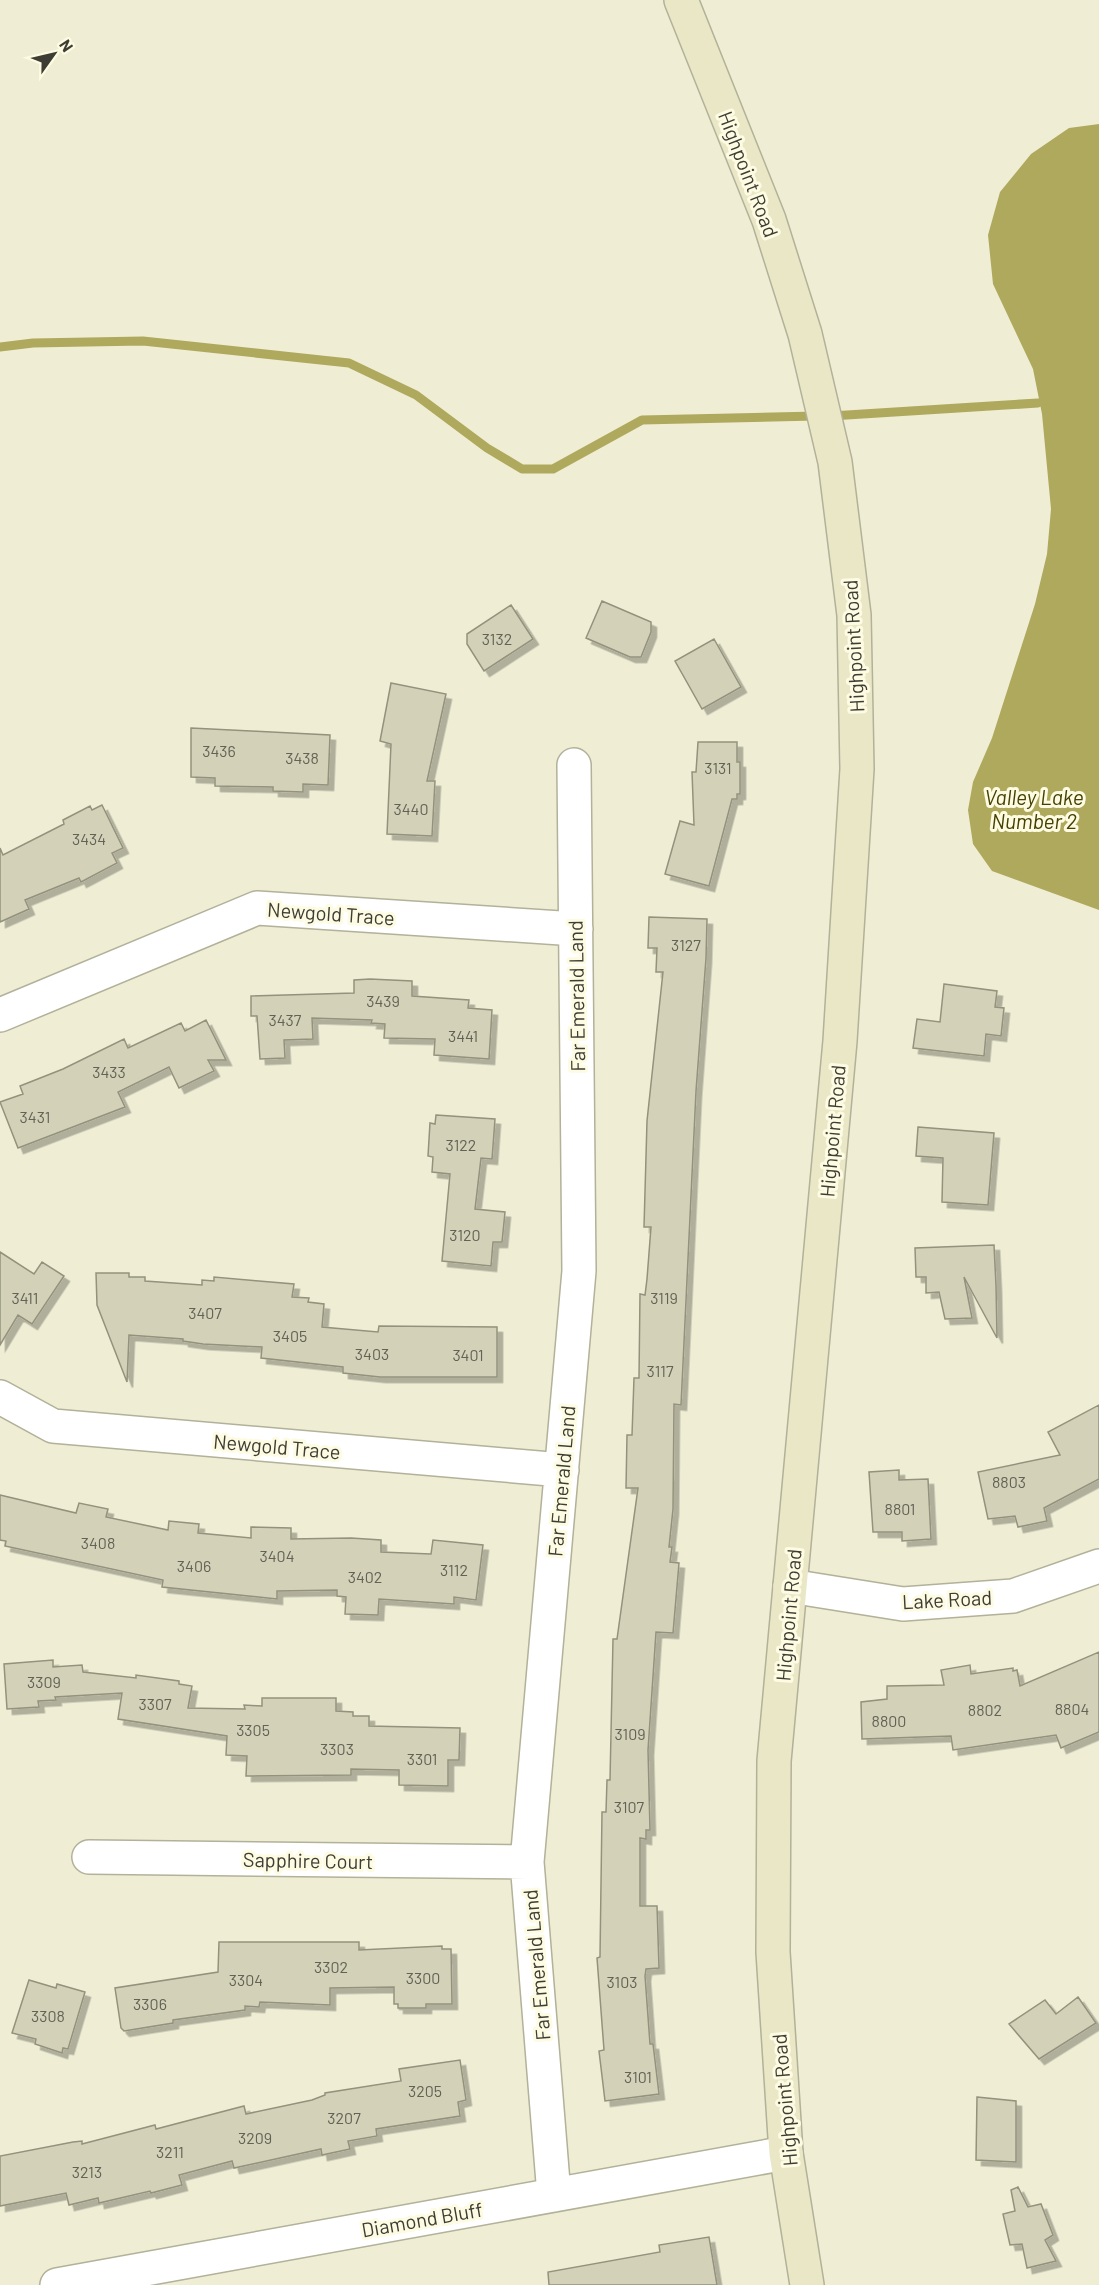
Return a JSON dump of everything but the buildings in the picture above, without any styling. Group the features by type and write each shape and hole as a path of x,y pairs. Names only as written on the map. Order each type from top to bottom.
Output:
{"street":[{"name":"Highpoint Road","path":"681,0 769,220 805,334 835,462 854,615 857,769 840,1041 774,1761 772,1952 786,2153 807,2285"},
{"name":"Far Emerald Land","path":"554,2195 527,1862 579,1271 574,765"},
{"name":"Newgold Trace","path":"0,1015 257,908 576,929"},
{"name":"Newgold Trace","path":"0,1397 53,1426 562,1470"},
{"name":"Lake Road","path":"790,1586 903,1604 1013,1596 1099,1566"},
{"name":"Sapphire Court","path":"89,1857 527,1862"},
{"name":"Diamond Bluff","path":"57,2285 786,2153"}],"water":[{"name":"Valley Lake Number 2","path":"1099,124 1099,910 992,871 973,844 968,810 973,782 992,738 1035,604 1047,554 1051,509 1042,414 1033,369 993,284 988,235 1000,192 1031,154 1069,128"}],"waterway":[{"path":"0,347 33,343 143,341 349,363 416,395 487,448 522,469 553,469 642,420 817,416"},
{"path":"831,416 1038,403"}]}
